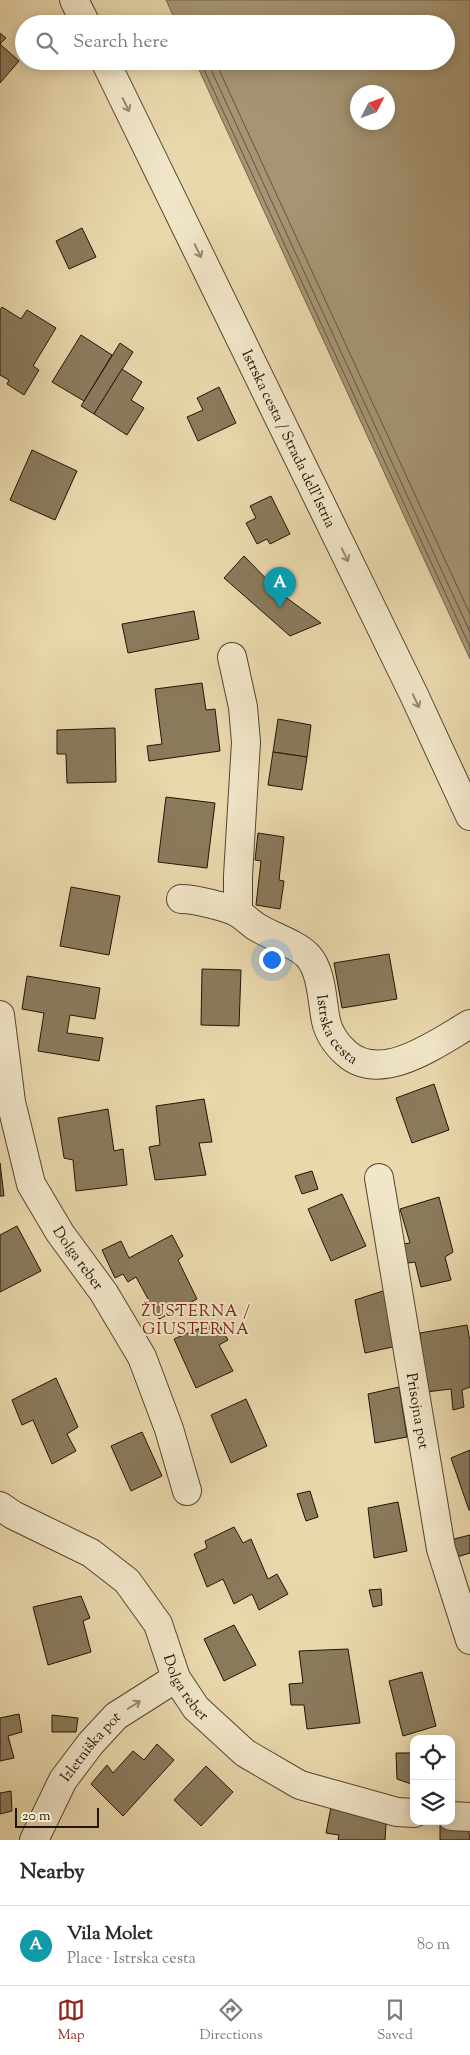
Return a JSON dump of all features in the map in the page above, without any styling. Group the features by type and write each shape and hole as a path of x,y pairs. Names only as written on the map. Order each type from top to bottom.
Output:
{"street":[{"path":"74,0 82,15"},
{"name":"Istrska cesta / Strada dell'Istria","path":"109,70 414,695 470,816"},
{"path":"232,657 243,707 246,742 238,876 238,913"},
{"name":"Istrska cesta","path":"181,900 192,899 238,913 272,936 308,956 314,967 323,996 326,1023 336,1044 352,1058 371,1066 390,1064 423,1051 470,1024"},
{"name":"Dolga reber","path":"0,1015 11,1102 31,1184 60,1233 104,1293 142,1357 169,1430 187,1491"},
{"name":"Prisojna pot","path":"379,1178 441,1549 470,1640"},
{"name":"Dolga reber","path":"0,1506 91,1553 127,1580 158,1624 176,1678 196,1708 245,1753 300,1785 397,1812 410,1813"},
{"name":"Izletniška pot","path":"34,1840 63,1780 90,1743 116,1716 176,1678"},
{"path":"455,1816 470,1818"}],"water":[{"path":"166,0 470,0 470,659 199,70 455,70 455,15 173,15"}],"building":[{"path":"0,33 6,38 0,44"},
{"path":"0,44 15,57 15,66 0,83"},
{"path":"82,228 96,257 69,269 56,241"},
{"path":"2,307 21,319 27,310 56,328 33,366 39,370 24,395 7,384 9,380 0,375 0,310"},
{"path":"81,335 112,355 84,401 52,382"},
{"path":"120,343 133,352 94,414 81,406"},
{"path":"122,369 142,382 131,400 144,408 127,435 94,414"},
{"path":"219,387 236,423 198,441 187,417 203,410 197,398"},
{"path":"32,450 77,471 55,520 10,500"},
{"path":"271,496 290,534 270,544 267,539 257,544 246,523 256,518 250,506"},
{"path":"244,556 280,593 321,623 290,636 224,578"},
{"path":"194,611 199,639 128,653 122,624"},
{"path":"202,683 206,710 215,709 220,751 149,761 147,746 162,744 155,689"},
{"path":"278,719 311,725 307,757 273,752"},
{"path":"115,728 116,782 67,783 66,754 57,754 57,730"},
{"path":"273,752 307,757 302,790 268,785"},
{"path":"166,797 215,803 207,868 158,862"},
{"path":"258,833 284,837 279,880 284,881 280,909 256,905 261,861 255,860"},
{"path":"71,887 120,896 109,955 60,946"},
{"path":"389,954 397,999 342,1008 334,963"},
{"path":"202,969 241,970 239,1026 201,1025"},
{"path":"27,976 100,988 95,1019 70,1015 67,1033 103,1038 99,1061 38,1051 44,1013 22,1009"},
{"path":"434,1084 449,1130 412,1143 396,1098"},
{"path":"204,1099 212,1142 199,1143 206,1175 155,1180 149,1147 160,1145 156,1106"},
{"path":"108,1109 114,1151 123,1149 127,1185 76,1191 73,1160 64,1158 58,1118"},
{"path":"0,1163 4,1196 0,1196"},
{"path":"312,1171 318,1189 302,1194 295,1176"},
{"path":"342,1194 366,1246 331,1261 308,1209"},
{"path":"439,1197 453,1252 445,1257 451,1280 421,1287 415,1262 408,1263 402,1244 410,1243 400,1209"},
{"path":"17,1226 41,1271 0,1292 0,1235"},
{"path":"172,1235 183,1256 178,1260 197,1299 159,1319 136,1277 128,1282 123,1274 115,1278 102,1250 121,1241 129,1258"},
{"path":"386,1290 397,1346 365,1353 355,1300"},
{"path":"217,1321 228,1340 219,1345 233,1371 196,1388 174,1339"},
{"path":"467,1325 470,1341 470,1387 462,1390 464,1407 453,1410 451,1389 426,1392 420,1333"},
{"path":"56,1378 78,1427 67,1434 76,1451 52,1464 33,1420 22,1425 12,1400"},
{"path":"399,1387 407,1437 375,1443 368,1394"},
{"path":"246,1399 267,1446 231,1463 211,1415"},
{"path":"142,1432 162,1476 131,1491 111,1446"},
{"path":"470,1450 470,1510 469,1510 451,1458"},
{"path":"310,1491 318,1517 306,1521 297,1494"},
{"path":"398,1502 407,1551 374,1558 368,1508"},
{"path":"234,1527 243,1543 251,1539 268,1579 277,1574 288,1594 259,1610 252,1594 234,1604 223,1579 207,1587 194,1554 207,1548 205,1541"},
{"path":"470,1535 470,1553 454,1558 450,1540"},
{"path":"381,1589 382,1605 373,1607 369,1590"},
{"path":"81,1596 90,1618 83,1621 91,1652 48,1665 33,1607"},
{"path":"234,1625 256,1665 224,1681 204,1639"},
{"path":"348,1649 360,1723 307,1729 304,1705 291,1705 289,1684 303,1683 299,1651"},
{"path":"422,1672 436,1726 403,1736 389,1681"},
{"path":"19,1714 22,1732 8,1736 14,1758 0,1761 0,1718"},
{"path":"52,1715 78,1718 76,1732 52,1732"},
{"path":"157,1744 174,1760 123,1816 91,1784 107,1765 113,1773 133,1751 144,1760"},
{"path":"396,1753 410,1753 410,1784 397,1779"},
{"path":"206,1766 233,1792 201,1826 174,1800"},
{"path":"11,1791 12,1811 0,1814 0,1793"},
{"path":"331,1807 377,1811 377,1821 386,1824 385,1840 338,1840 339,1835 326,1833"},
{"path":"468,1825 470,1840 440,1840 440,1826"}],"place":[{"name":"Vila Molet","path":"280,608"}],"district":[{"name":"ŽUSTERNA / GIUSTERNA","path":"196,1319"}]}
